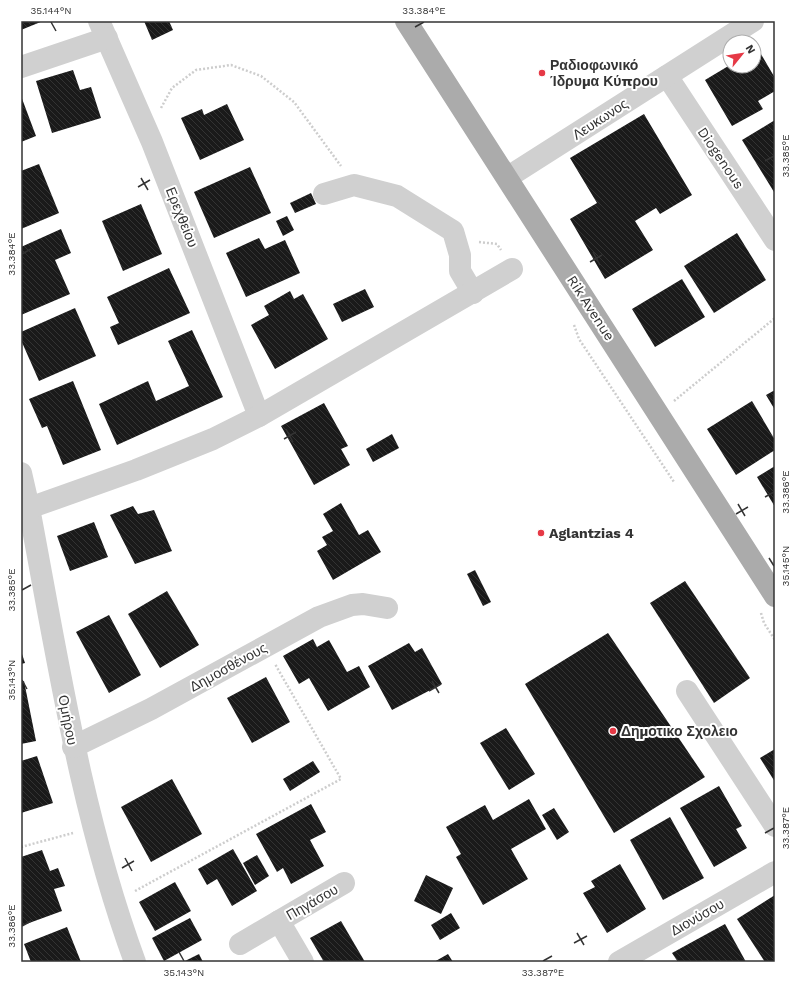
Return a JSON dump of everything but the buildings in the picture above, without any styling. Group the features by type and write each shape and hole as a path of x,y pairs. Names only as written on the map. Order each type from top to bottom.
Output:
{"main road":[{"name":"Rik Avenue","path":"406,21 508,177 775,596"}],"street":[{"name":"Λευκωνος","path":"508,177 754,21"},
{"path":"21,67 103,29"},
{"name":"Ερεχθείου","path":"103,29 142,118 227,328 260,416"},
{"name":"Diogenous","path":"667,76 772,230"},
{"path":"324,194 354,185 397,196 453,232 460,255 460,270 473,293"},
{"path":"29,508 136,470 213,440 260,416 512,269"},
{"name":"Ομήρου","path":"21,473 29,508 73,747 115,902 135,962"},
{"name":"Δημοσθένους","path":"73,747 151,709 319,617 338,609 363,604 386,608"},
{"path":"687,691 775,826"},
{"name":"Διονύσου","path":"619,962 775,872"},
{"name":"Πηγάσου","path":"240,944 344,882"},
{"name":"Πηγάσου","path":"279,921 303,962"}],"path":[{"path":"142,118 160,109 172,88 196,70 231,65 261,76 294,102 354,185"},
{"path":"460,255 480,242 497,244 512,269"},
{"path":"659,415 775,318"},
{"path":"115,902 341,779 265,646"},
{"path":"21,847 94,828"}],"place":[{"name":"Ραδιοφωνικό Ίδρυμα Κύπρου","path":"542,73"},
{"name":"Aglantzias 4","path":"541,533"},
{"name":"Δημοτικο Σχολειο","path":"613,731"}]}
